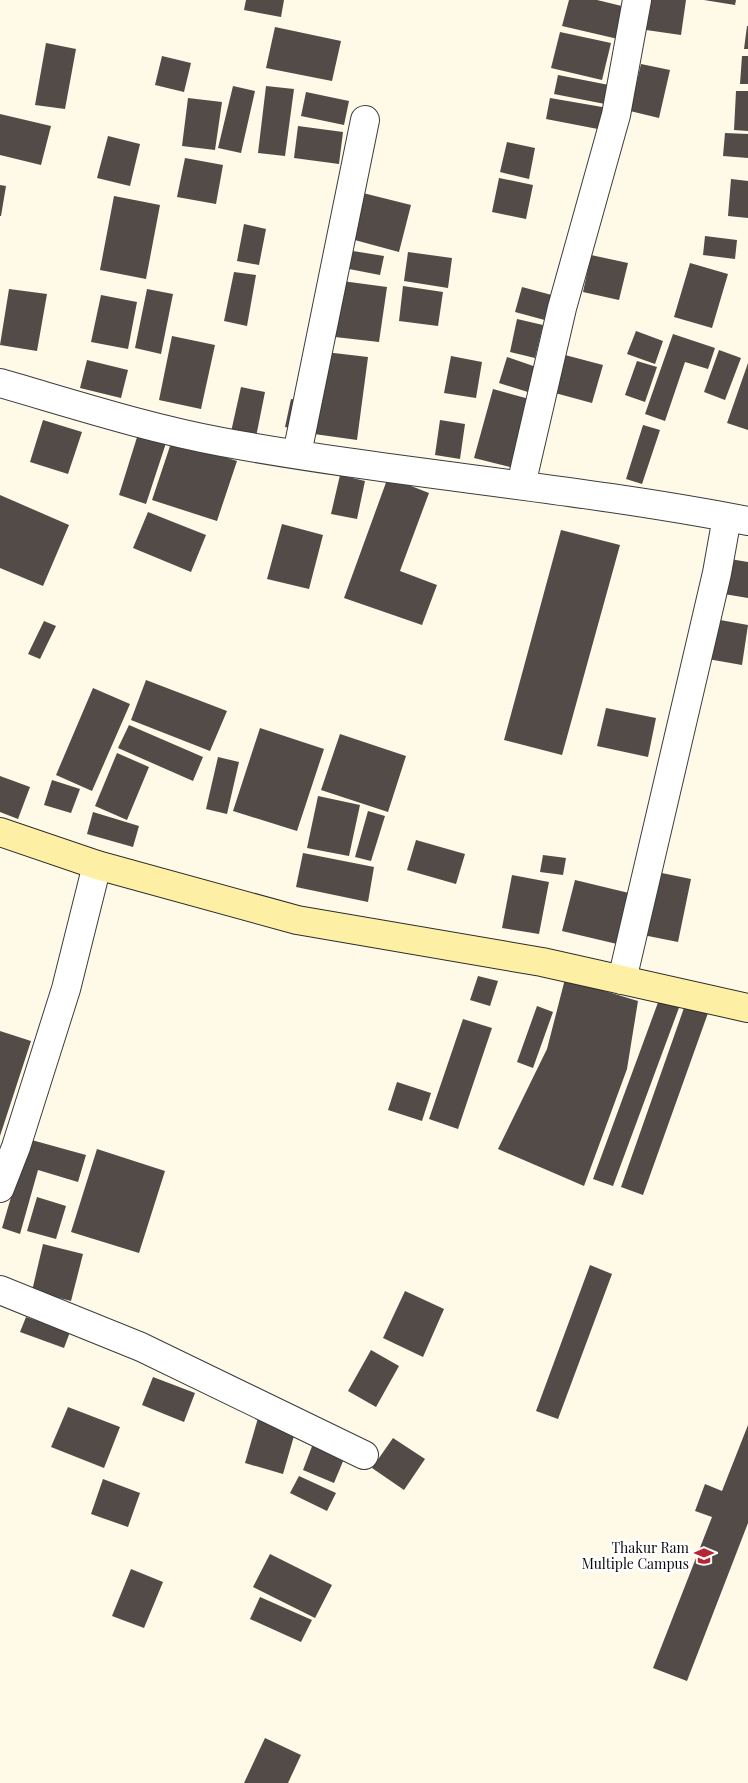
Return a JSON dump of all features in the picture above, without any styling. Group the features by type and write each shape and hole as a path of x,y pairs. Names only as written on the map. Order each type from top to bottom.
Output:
{"street":[{"path":"521,485 562,308 616,115 637,0"},
{"path":"297,454 365,120"},
{"path":"0,383 146,424 220,442 444,476 521,485 738,519 717,573 622,980"},
{"path":"0,832 97,865 297,920 542,962 748,1008"},
{"path":"0,1188 16,1147 66,989 97,865"},
{"path":"0,1290 141,1346 364,1455"}],"building":[{"path":"246,0 284,0 281,17 244,10"},
{"path":"569,0 597,0 626,7 618,39 562,26"},
{"path":"650,0 686,0 681,35 646,30"},
{"path":"704,0 736,0 735,5"},
{"path":"747,26 748,49 744,49"},
{"path":"275,27 341,41 332,81 266,68"},
{"path":"560,32 611,43 602,80 551,68"},
{"path":"46,43 76,49 65,109 35,105"},
{"path":"162,56 191,63 184,92 155,85"},
{"path":"742,56 748,56 748,84 740,84"},
{"path":"641,64 670,70 659,118 630,111"},
{"path":"558,75 609,85 605,104 554,94"},
{"path":"233,86 255,91 241,153 218,148"},
{"path":"266,86 294,89 285,156 258,153"},
{"path":"736,91 748,91 748,131 734,130"},
{"path":"306,92 349,101 344,125 301,116"},
{"path":"188,98 222,102 215,150 182,146"},
{"path":"550,98 608,108 603,130 546,119"},
{"path":"0,114 51,126 41,165 0,155"},
{"path":"298,126 343,132 339,164 294,158"},
{"path":"725,133 748,134 748,158 723,156"},
{"path":"108,136 140,144 130,186 97,178"},
{"path":"507,142 535,148 529,179 500,172"},
{"path":"185,158 223,165 216,204 177,197"},
{"path":"499,178 533,185 526,219 492,212"},
{"path":"731,179 748,181 748,218 728,216"},
{"path":"0,185 6,186 1,216 0,216"},
{"path":"363,193 411,205 399,252 351,239"},
{"path":"114,196 160,205 146,279 100,270"},
{"path":"244,224 266,229 259,265 237,261"},
{"path":"705,236 737,240 735,259 703,255"},
{"path":"353,251 384,256 380,275 349,269"},
{"path":"408,252 452,258 448,288 404,281"},
{"path":"591,255 628,263 619,300 583,292"},
{"path":"690,263 728,274 712,328 674,317"},
{"path":"234,272 256,275 247,326 224,321"},
{"path":"342,281 387,287 379,342 335,337"},
{"path":"403,286 443,292 438,326 399,321"},
{"path":"522,287 559,297 552,322 515,312"},
{"path":"9,289 47,294 37,351 0,345"},
{"path":"147,289 173,294 161,354 135,348"},
{"path":"101,295 137,302 128,349 91,342"},
{"path":"517,319 543,325 535,358 510,352"},
{"path":"636,331 663,341 655,364 627,354"},
{"path":"673,334 715,348 708,369 685,362 665,421 645,414"},
{"path":"172,336 215,345 201,409 159,400"},
{"path":"719,350 741,358 725,400 704,392"},
{"path":"325,352 368,357 357,440 314,434"},
{"path":"565,355 603,365 592,403 555,393"},
{"path":"451,356 482,362 476,398 444,393"},
{"path":"507,357 539,368 531,393 499,383"},
{"path":"87,360 128,370 121,398 80,388"},
{"path":"637,361 657,367 645,402 625,395"},
{"path":"748,363 748,430 727,423"},
{"path":"241,387 265,392 256,437 231,432"},
{"path":"493,389 533,400 514,468 474,458"},
{"path":"291,399 302,401 296,429 285,427"},
{"path":"43,420 82,432 68,474 30,462"},
{"path":"440,420 465,424 460,459 435,455"},
{"path":"643,425 660,430 642,484 626,479"},
{"path":"138,434 166,443 146,504 119,495"},
{"path":"172,440 237,461 217,521 152,500"},
{"path":"340,475 365,481 357,519 331,514"},
{"path":"388,477 429,493 400,571 437,585 422,625 344,598"},
{"path":"0,495 69,525 43,586 0,568"},
{"path":"148,512 206,535 191,572 133,548"},
{"path":"282,524 323,535 309,589 267,579"},
{"path":"561,530 620,545 562,755 504,740"},
{"path":"730,559 748,562 748,598 724,594"},
{"path":"709,618 748,625 742,665 702,658"},
{"path":"44,621 56,626 40,659 28,654"},
{"path":"146,680 227,711 210,751 131,720"},
{"path":"93,688 130,704 92,791 56,775"},
{"path":"606,708 656,718 648,757 597,746"},
{"path":"129,725 203,757 193,781 118,748"},
{"path":"260,728 324,749 297,831 233,811"},
{"path":"340,734 406,756 388,812 321,790"},
{"path":"117,753 149,767 127,820 95,806"},
{"path":"218,757 239,762 227,814 206,809"},
{"path":"0,776 30,787 18,819 0,812"},
{"path":"52,780 80,789 71,813 44,805"},
{"path":"318,796 360,805 349,856 307,848"},
{"path":"368,811 385,816 371,861 355,857"},
{"path":"93,812 139,826 133,847 87,834"},
{"path":"416,840 465,854 456,884 407,870"},
{"path":"303,853 374,867 368,902 296,887"},
{"path":"543,855 566,858 563,875 540,872"},
{"path":"657,872 691,879 678,942 643,935"},
{"path":"512,875 549,882 539,934 502,928"},
{"path":"575,880 629,893 617,944 562,931"},
{"path":"478,976 498,981 490,1006 470,1000"},
{"path":"565,979 638,1001 627,1069 584,1186 498,1149 547,1049"},
{"path":"660,997 680,1005 613,1186 593,1179"},
{"path":"685,1005 708,1013 643,1195 621,1187"},
{"path":"537,1006 553,1012 533,1068 517,1062"},
{"path":"463,1019 492,1028 458,1129 429,1119"},
{"path":"0,1031 31,1041 0,1136"},
{"path":"397,1082 431,1093 422,1121 388,1110"},
{"path":"28,1139 86,1155 78,1182 38,1170 20,1234 2,1228"},
{"path":"97,1149 165,1171 139,1253 71,1232"},
{"path":"37,1197 66,1206 56,1239 27,1231"},
{"path":"43,1244 83,1254 71,1301 32,1291"},
{"path":"590,1265 612,1274 558,1419 536,1411"},
{"path":"405,1291 444,1309 423,1357 383,1338"},
{"path":"26,1317 70,1332 64,1348 20,1332"},
{"path":"371,1350 399,1366 376,1407 348,1391"},
{"path":"153,1377 195,1393 184,1422 142,1405"},
{"path":"68,1407 120,1427 104,1468 51,1447"},
{"path":"258,1418 296,1429 283,1474 245,1463"},
{"path":"748,1425 748,1523 687,1681 653,1668 712,1517 695,1511 705,1484 722,1491"},
{"path":"393,1438 425,1459 404,1490 372,1468"},
{"path":"314,1441 346,1454 334,1483 303,1470"},
{"path":"299,1476 336,1493 327,1511 290,1493"},
{"path":"103,1479 140,1493 128,1527 91,1514"},
{"path":"270,1554 332,1585 315,1618 253,1587"},
{"path":"131,1569 163,1582 144,1628 112,1616"},
{"path":"260,1597 312,1620 301,1642 250,1619"},
{"path":"265,1738 301,1755 288,1783 244,1783"}],"place":[{"name":"Thakur Ram Multiple Campus","path":"704,1556"}]}
